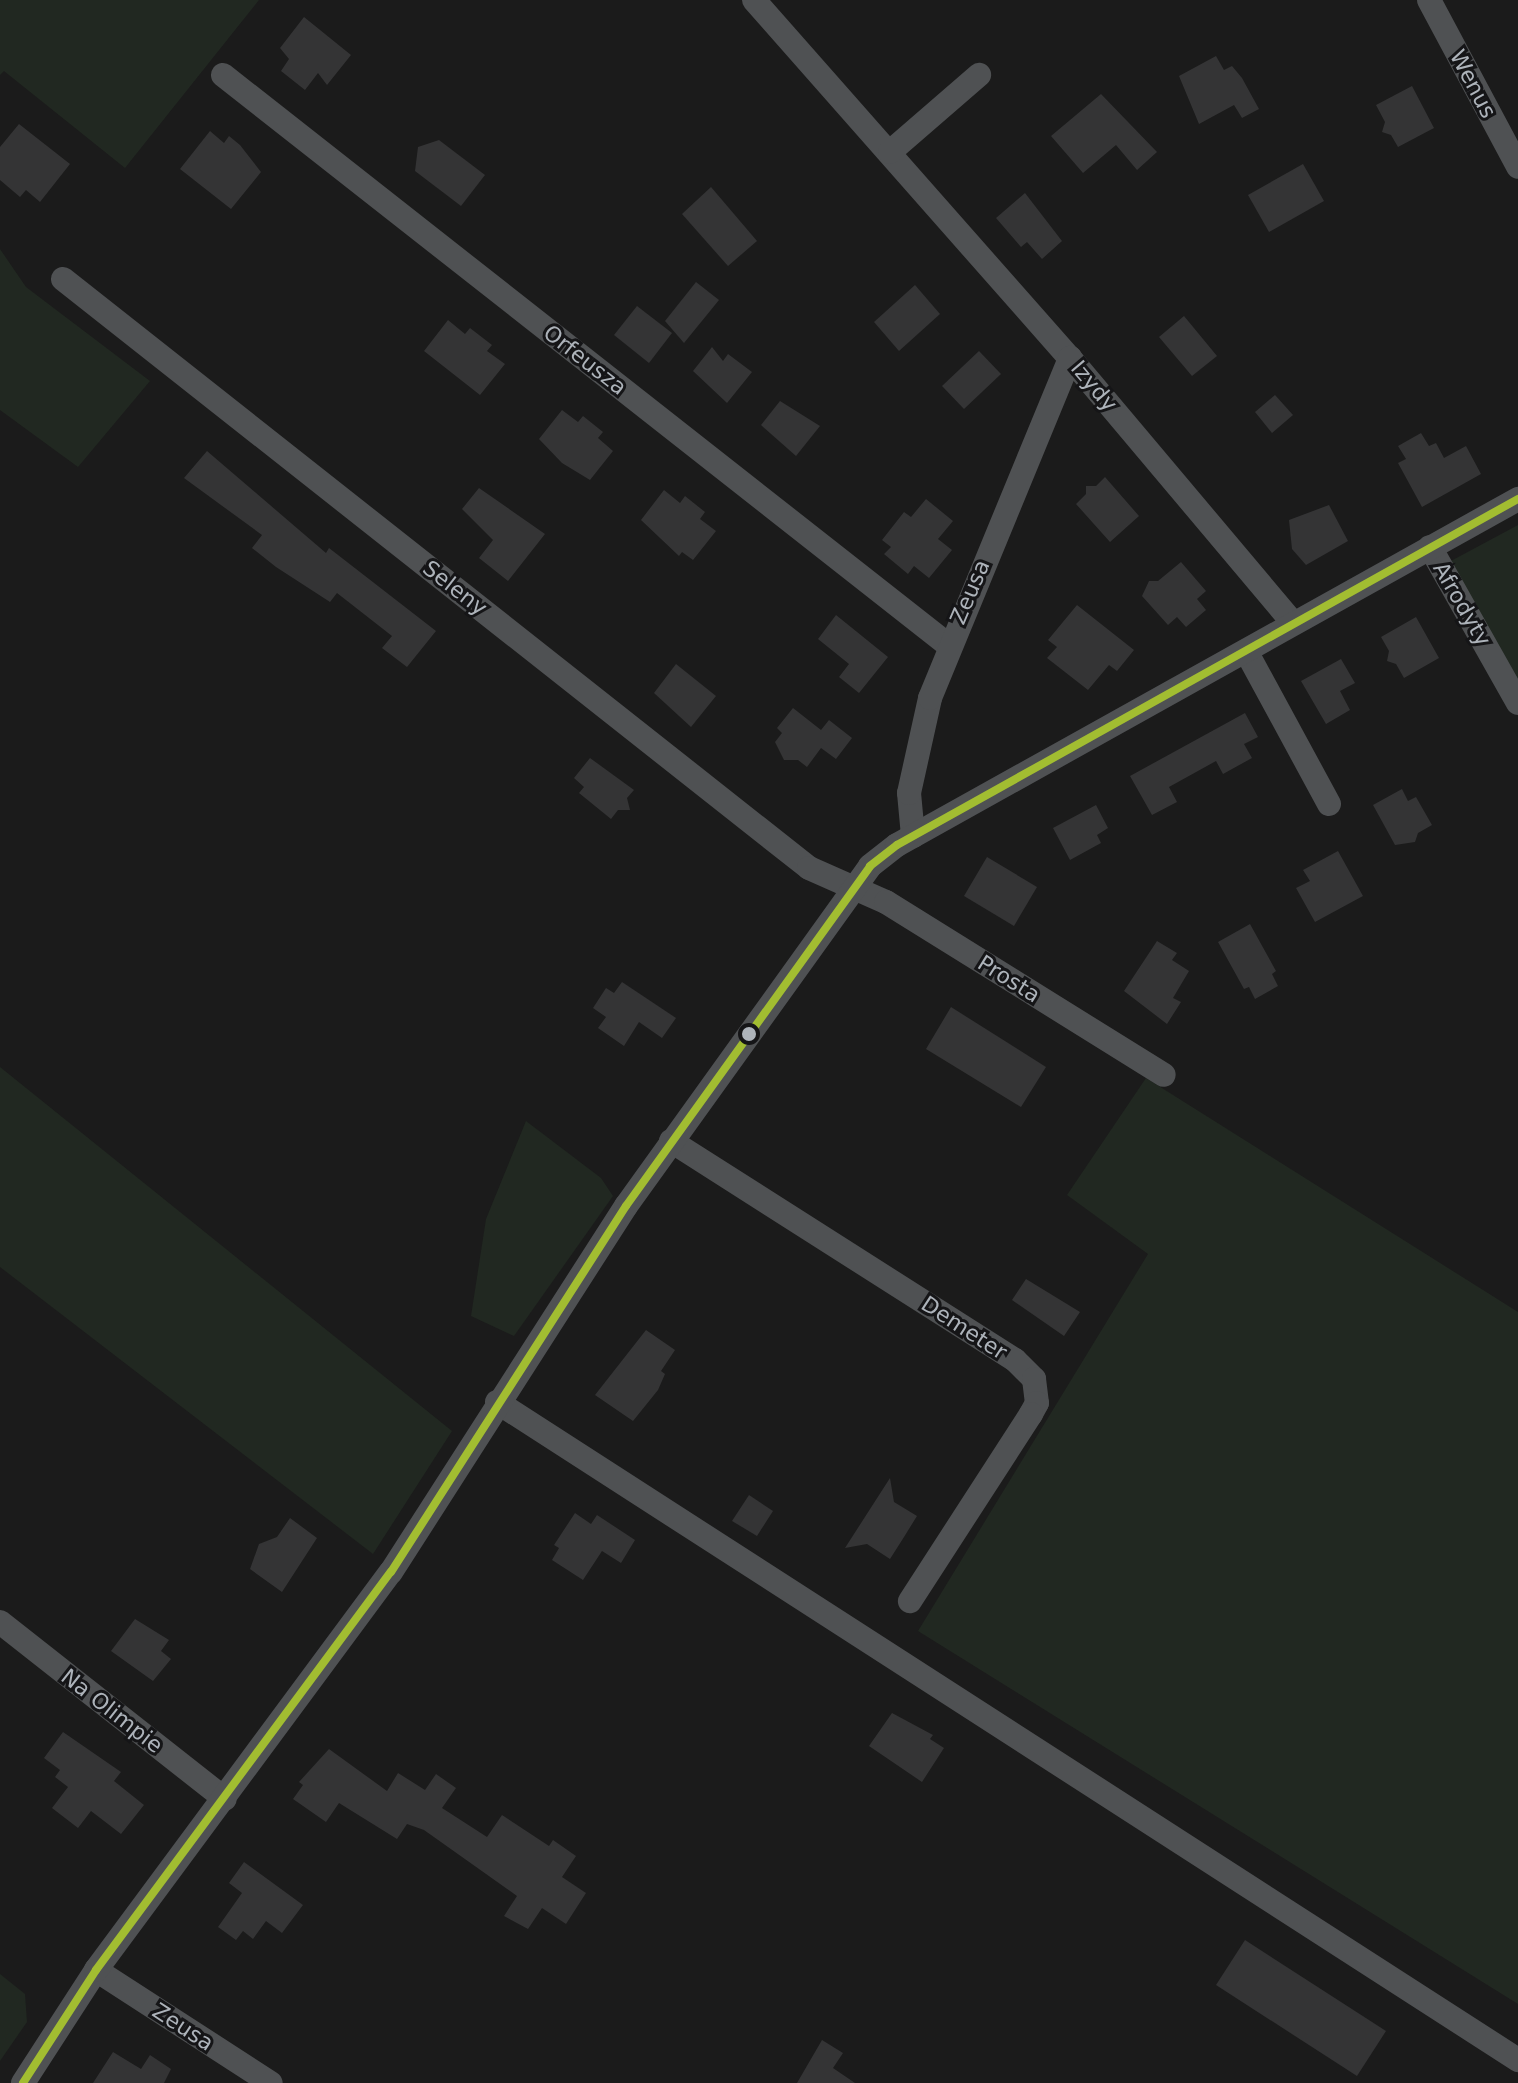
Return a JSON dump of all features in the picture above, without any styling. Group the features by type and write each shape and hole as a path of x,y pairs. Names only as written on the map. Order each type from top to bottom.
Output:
{"street":[{"name":"Izydy","path":"754,0 1070,358 1293,623"},
{"name":"Wenus","path":"1429,0 1518,167"},
{"name":"Orfeusza","path":"223,75 948,645"},
{"path":"890,152 979,75"},
{"name":"Seleny","path":"63,279 809,868 852,887"},
{"name":"Zeusa","path":"913,836 909,809 914,766 948,645 1070,358"},
{"path":"23,2083 96,1970 395,1565 497,1402 671,1141 852,887 880,856 1518,499"},
{"name":"Afrodyty","path":"1430,547 1518,703"},
{"path":"1246,651 1329,804"},
{"name":"Prosta","path":"852,887 886,902 1164,1075"},
{"name":"Demeter","path":"671,1141 1015,1360 1034,1379 1037,1403 1031,1414 910,1601"},
{"path":"497,1402 1518,2060"},
{"name":"Na Olimpie","path":"0,1622 225,1799"},
{"name":"Zeusa","path":"96,1970 271,2083"}],"shaded area":[{"path":"0,0 259,0 125,168 4,71 0,75"},
{"path":"0,249 26,287 150,381 78,467 0,410"},
{"path":"1518,525 1518,680 1449,562"},
{"path":"0,1067 452,1431 373,1554 0,1267"},
{"path":"1146,1078 1518,1312 1518,2004 918,1631 1148,1254 1067,1195"},
{"path":"526,1121 601,1178 613,1196 514,1336 471,1316 486,1219"},
{"path":"0,1974 25,1994 27,2022 0,2061"}],"building":[{"path":"304,17 351,55 327,85 318,73 305,90 281,71 289,59 280,48"},
{"path":"1216,56 1224,70 1232,66 1242,78 1259,109 1242,118 1234,105 1199,124 1179,76"},
{"path":"1412,86 1434,128 1398,147 1391,135 1382,132 1385,122 1376,105"},
{"path":"1101,94 1157,152 1137,170 1116,145 1083,173 1051,136"},
{"path":"19,124 70,164 40,202 26,190 20,197 0,180 0,147"},
{"path":"210,131 224,143 229,136 261,172 231,209 180,169"},
{"path":"439,140 485,175 461,206 415,171 418,147"},
{"path":"1303,164 1324,201 1269,232 1248,195"},
{"path":"711,187 757,241 728,266 682,214"},
{"path":"1025,193 1062,241 1042,259 1027,242 1021,247 996,218"},
{"path":"696,282 719,300 684,343 665,321"},
{"path":"915,285 940,314 899,351 874,322"},
{"path":"637,306 672,333 649,363 614,335"},
{"path":"1184,316 1217,356 1192,376 1159,337"},
{"path":"448,320 465,334 470,328 492,345 487,351 505,364 480,395 424,351"},
{"path":"712,347 723,361 728,354 752,372 727,403 693,371"},
{"path":"979,351 1001,374 964,409 942,386"},
{"path":"1275,395 1293,415 1272,433 1255,412"},
{"path":"780,401 820,426 796,456 761,425"},
{"path":"562,410 578,422 583,416 603,432 598,438 613,451 590,480 562,463 539,439"},
{"path":"1421,433 1429,446 1436,443 1444,458 1466,446 1481,474 1422,507 1398,463 1406,459 1398,446"},
{"path":"207,451 326,553 329,548 436,631 407,667 382,648 392,636 337,593 330,602 276,567 252,548 262,535 184,478"},
{"path":"1105,477 1139,516 1110,542 1076,504 1086,494 1086,486 1096,486"},
{"path":"479,488 545,534 508,581 479,558 493,540 462,509"},
{"path":"664,490 680,503 685,496 705,512 700,519 716,531 693,560 682,552 679,556 641,520"},
{"path":"926,499 953,521 938,539 952,550 929,578 914,566 908,574 884,554 891,547 882,540 904,512 911,517"},
{"path":"1329,505 1348,541 1306,565 1292,549 1289,520"},
{"path":"1181,562 1206,591 1197,599 1206,610 1186,627 1177,617 1168,625 1142,596 1149,581 1158,581"},
{"path":"1077,605 1134,650 1117,671 1109,665 1088,690 1047,658 1057,647 1048,640"},
{"path":"836,615 888,657 859,693 839,677 849,664 818,639"},
{"path":"1416,617 1439,658 1404,678 1396,664 1387,661 1389,651 1381,637"},
{"path":"1341,659 1355,683 1340,691 1350,710 1326,724 1301,681"},
{"path":"676,664 716,696 691,727 654,693"},
{"path":"793,708 821,730 829,720 852,738 836,759 821,748 807,767 798,760 784,760 775,742 782,733 777,728"},
{"path":"1245,713 1258,737 1244,744 1252,758 1223,774 1216,761 1169,787 1177,802 1152,815 1130,776"},
{"path":"590,758 634,790 627,798 630,810 618,810 611,819 579,793 584,787 574,778"},
{"path":"1402,789 1408,801 1416,797 1432,825 1418,833 1415,842 1395,845 1373,805"},
{"path":"1096,805 1108,828 1097,835 1101,843 1070,860 1053,828"},
{"path":"1338,851 1363,896 1315,922 1296,888 1310,881 1303,870"},
{"path":"987,857 1037,887 1014,926 964,896"},
{"path":"1250,924 1276,971 1272,974 1278,986 1255,999 1249,987 1244,989 1218,942"},
{"path":"1157,941 1177,953 1172,960 1189,971 1173,998 1181,1002 1167,1024 1124,991"},
{"path":"622,982 676,1018 662,1038 639,1022 624,1046 598,1028 606,1017 593,1008 606,988 614,993"},
{"path":"951,1007 1046,1067 1021,1107 926,1049"},
{"path":"1026,1279 1080,1312 1064,1336 1012,1300"},
{"path":"646,1330 675,1350 661,1371 665,1374 658,1390 633,1421 595,1395"},
{"path":"890,1478 894,1502 917,1516 890,1559 867,1544 845,1548"},
{"path":"749,1495 773,1511 757,1536 732,1521"},
{"path":"575,1513 591,1524 597,1515 635,1540 621,1563 602,1551 583,1580 552,1560 559,1548 554,1545"},
{"path":"290,1518 317,1538 282,1592 250,1569 259,1544 277,1537"},
{"path":"135,1619 169,1640 161,1651 171,1659 153,1681 111,1651"},
{"path":"892,1713 933,1735 930,1739 944,1748 922,1782 869,1746"},
{"path":"63,1732 121,1772 114,1781 144,1805 121,1834 91,1811 78,1828 52,1808 68,1787 55,1777 60,1770 44,1758"},
{"path":"329,1749 387,1791 398,1773 425,1790 436,1774 456,1788 442,1808 487,1837 502,1815 549,1846 553,1840 576,1856 562,1877 586,1893 566,1924 542,1908 528,1929 504,1916 517,1896 424,1830 407,1824 397,1839 339,1803 326,1822 293,1799 303,1785 299,1782"},
{"path":"244,1862 303,1905 282,1933 266,1921 253,1939 243,1931 236,1940 218,1927 242,1893 229,1883"},
{"path":"1245,1940 1386,2031 1357,2076 1216,1985"},
{"path":"822,2040 843,2053 833,2068 855,2083 797,2083"},
{"path":"113,2052 141,2069 150,2055 171,2069 164,2083 93,2083"}],"transit line":[{"path":"23,2083 96,1970 391,1572 626,1206 870,866 897,845 1518,499"}]}
